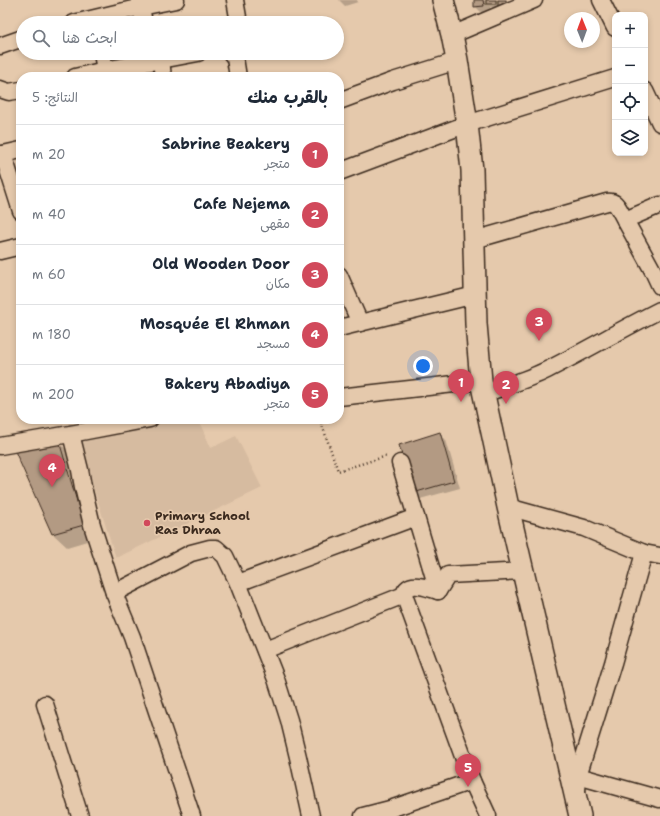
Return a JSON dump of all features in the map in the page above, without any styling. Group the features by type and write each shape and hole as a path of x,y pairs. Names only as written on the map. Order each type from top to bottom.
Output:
{"street":[{"path":"106,16 140,3 176,0"},
{"path":"235,0 238,16"},
{"path":"443,0 452,35 468,124 472,170 476,324 482,388 578,809"},
{"path":"452,35 534,0"},
{"path":"601,0 612,22"},
{"path":"140,3 143,16"},
{"path":"0,46 16,40"},
{"path":"103,60 106,72"},
{"path":"109,72 147,60"},
{"path":"154,60 160,72"},
{"path":"235,60 237,72"},
{"path":"344,99 457,60"},
{"path":"344,170 468,124 612,79"},
{"path":"0,89 9,92 16,91"},
{"path":"652,97 660,123"},
{"path":"16,151 2,154 16,196"},
{"path":"474,240 612,201 625,220 660,286"},
{"path":"625,220 660,205"},
{"path":"0,251 16,247"},
{"path":"344,286 360,323"},
{"path":"344,327 475,295"},
{"path":"344,397 482,388 546,371 660,310"},
{"path":"0,446 71,434 89,425 99,424"},
{"path":"71,434 88,512 114,593 132,637 192,816"},
{"path":"400,463 438,591"},
{"path":"508,507 584,528 644,552 660,556"},
{"path":"238,583 416,517"},
{"path":"114,593 191,553 216,548 225,556 238,583 276,679 289,720 311,816"},
{"path":"578,809 578,776 613,663 644,552"},
{"path":"438,591 448,575 524,570"},
{"path":"438,591 414,585 404,591 404,595 472,781 488,816"},
{"path":"265,650 404,595"},
{"path":"45,704 80,816"},
{"path":"578,776 660,799"},
{"path":"366,816 472,781"}],"path":[{"path":"322,424 338,471 398,453 400,463"}],"shaded area":[{"name":"Primary School Ras Dhraa","path":"117,424 200,424 211,448 236,436 262,488 116,558 76,433"}],"building":[{"path":"474,0 483,0 484,6 474,7"},
{"path":"486,0 496,0 496,4 486,4"},
{"path":"498,0 506,0 506,11 498,11"},
{"path":"440,432 454,481 413,493 399,445"},
{"path":"59,441 84,525 52,534 14,449"}],"place":[{"name":"Old Wooden Door","path":"539,341"},
{"name":"Sabrine Beakery","path":"461,402"},
{"name":"Cafe Nejema","path":"506,404"},
{"name":"Mosquée El Rhman","path":"52,487"},
{"name":"Primary School Ras Dhraa","path":"147,523"},
{"name":"Bakery Abadiya","path":"468,787"}]}
